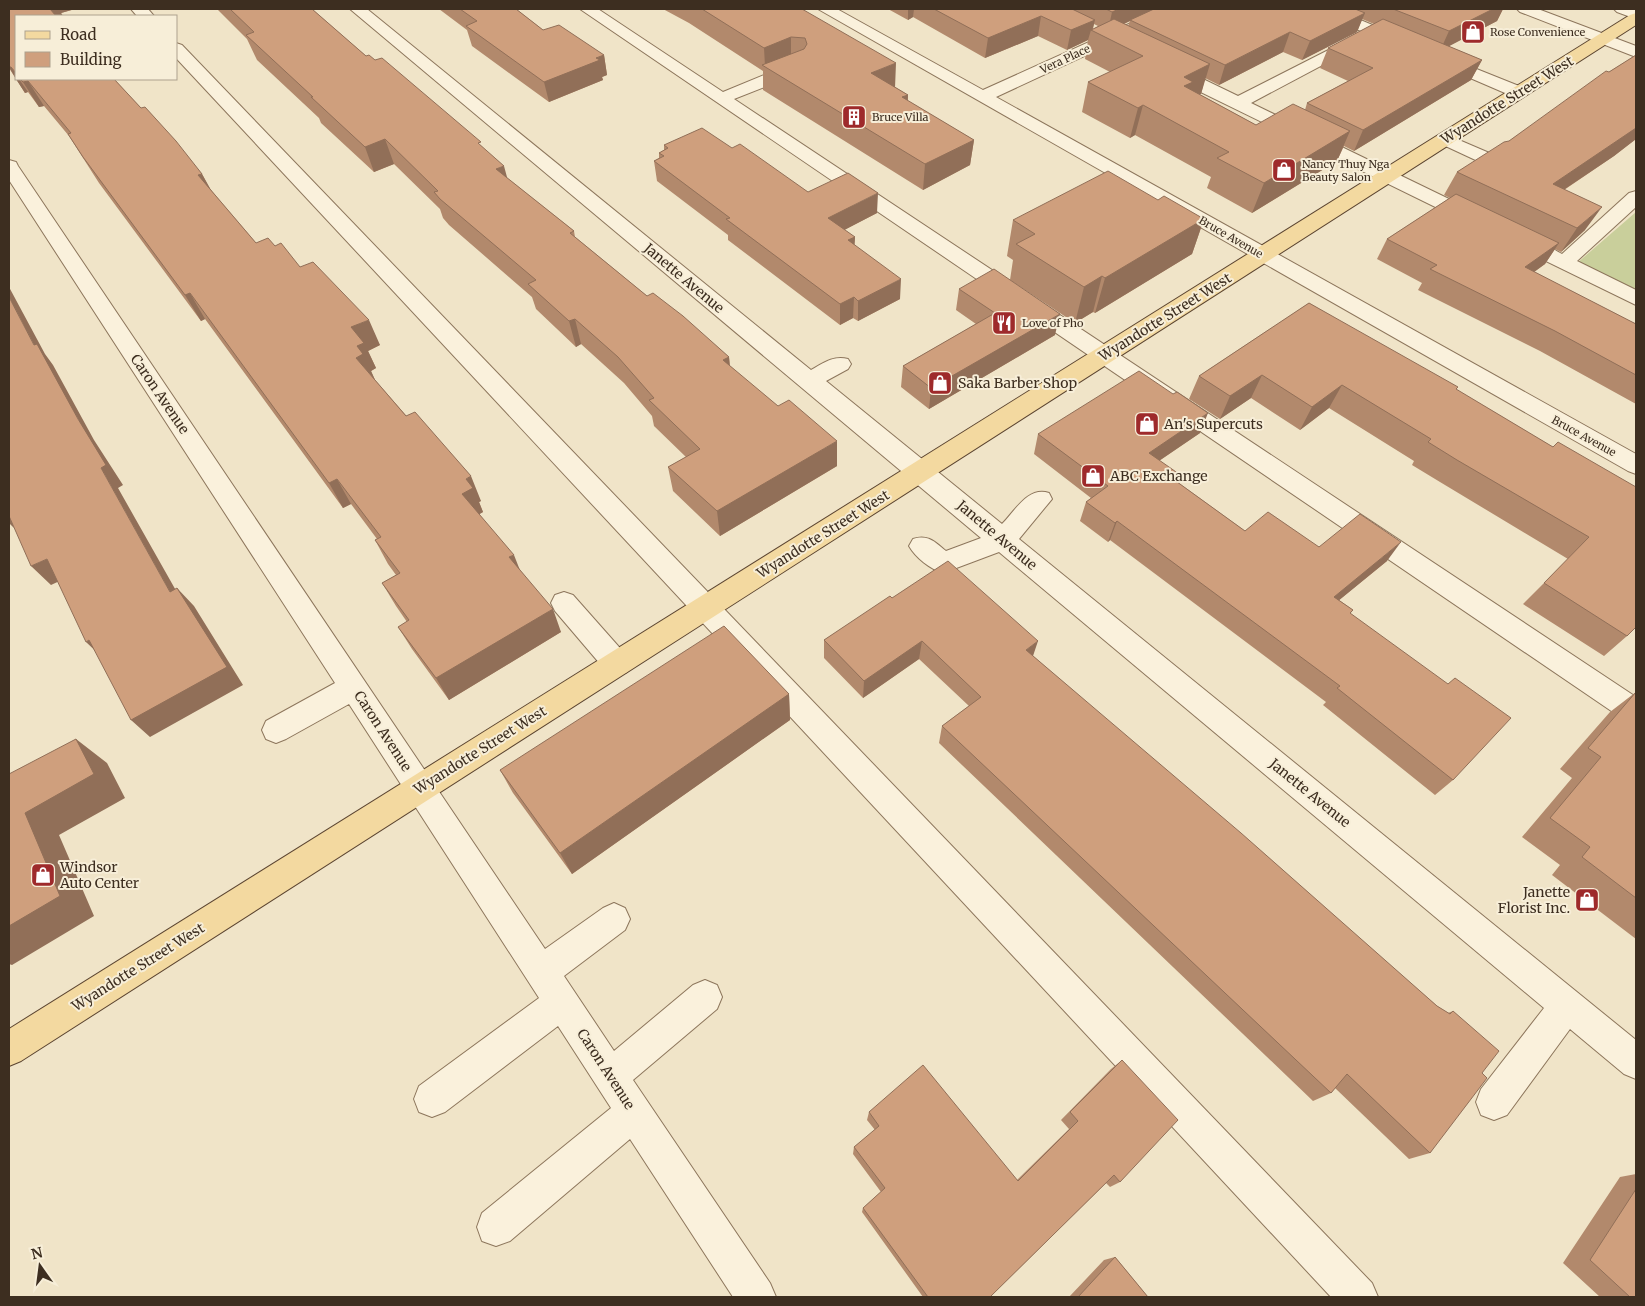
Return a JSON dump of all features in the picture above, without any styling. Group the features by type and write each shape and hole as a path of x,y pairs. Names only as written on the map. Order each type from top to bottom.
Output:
{"main road":[{"name":"Wyandotte Street West","path":"9,1049 1263,255 1370,181 1445,140 1522,89 1636,18"}],"street":[{"name":"Janette Avenue","path":"358,9 1636,1062"},
{"path":"588,9 1636,712"},
{"name":"Bruce Avenue","path":"826,9 866,40 983,97 1636,465"},
{"name":"Vera Place","path":"983,97 1174,9"},
{"path":"1321,9 1410,47"},
{"path":"1622,9 1636,14"},
{"path":"1525,17 1541,15 1636,52"},
{"path":"1088,30 1129,50"},
{"path":"1238,103 1374,31"},
{"path":"178,50 1358,1297"},
{"path":"1429,54 1522,89"},
{"path":"1465,60 1522,89"},
{"path":"1154,62 1238,103 1370,181 1498,231 1636,298"},
{"path":"722,98 798,68"},
{"path":"1445,140 1488,159"},
{"name":"Caron Avenue","path":"9,166 756,1297"},
{"path":"1091,180 1112,170"},
{"path":"1564,262 1636,197"},
{"path":"808,381 840,364"},
{"path":"922,546 943,563 1003,540 1040,499"},
{"path":"564,603 617,664"},
{"path":"276,730 354,687"},
{"path":"542,972 614,919"},
{"path":"611,1076 705,997"},
{"path":"432,1099 562,1002"},
{"path":"1494,1102 1567,1005"},
{"path":"496,1227 634,1112"}],"green space":[{"path":"1636,212 1636,293 1576,264"}],"building":[{"path":"9,9 50,9 55,15 15,15 15,72 9,67"},
{"path":"230,9 312,9 366,56 369,55 375,60 382,58 481,142 478,143 504,166 496,169 574,231 570,233 647,296 653,293 683,316 729,357 723,360 778,406 789,400 837,441 717,511 668,467 700,449 649,400 654,398 618,357 575,319 569,321 528,284 536,280 440,199 434,192 438,191 385,139 365,147 246,35 254,32"},
{"path":"460,9 516,9 543,30 559,25 604,55 596,58 600,60 544,82 466,26 477,21"},
{"path":"702,9 802,9 896,63 871,73 908,95 902,97 974,140 925,164 762,65 804,49 807,44 805,38 791,37 764,48"},
{"path":"934,9 1072,9 1095,20 1071,30 1041,16 988,38"},
{"path":"1106,9 1119,9 1112,12"},
{"path":"1154,9 1355,9 1365,13 1310,41 1290,32 1225,65 1130,20"},
{"path":"1393,9 1493,9 1449,31"},
{"path":"1114,19 1210,64 1184,77 1193,82 1184,86 1256,125 1293,104 1350,131 1264,183 1217,158 1229,152 1143,105 1138,108 1088,82 1143,56 1091,30"},
{"path":"1383,19 1482,60 1363,130 1307,103 1373,68 1328,48"},
{"path":"1636,55 1636,128 1553,184 1602,207 1577,228 1457,172 1504,142 1509,141 1606,71 1609,72"},
{"path":"21,80 115,80 141,108 145,107 176,141 202,174 198,175 256,243 268,238 275,246 281,243 300,267 313,262 369,320 351,327 364,343 357,346 363,354 356,358 406,416 415,412 471,476 466,479 473,488 462,494 514,555 509,557 553,609 436,678 398,627 409,620 382,583 400,573 375,540 381,537 337,479 329,483 190,293 185,295 83,157 68,134 71,133 28,81 23,82"},
{"path":"702,128 732,148 740,144 808,192 848,173 878,193 828,218 855,237 848,240 901,279 858,301 854,297 840,304 726,219 730,218 654,161 664,156 659,153 668,148 664,145"},
{"path":"1108,171 1158,200 1164,196 1204,219 1105,278 1102,276 1084,287 1016,244 1035,234 1013,220"},
{"path":"1456,194 1559,243 1525,267 1636,324 1636,375 1555,331 1430,269 1437,265 1387,239"},
{"path":"994,269 1060,314 931,388 903,366 995,313 959,289"},
{"path":"9,297 34,345 37,344 78,419 106,465 101,468 170,592 177,588 227,667 131,720 89,640 86,642 47,559 31,566 9,516"},
{"path":"1309,303 1458,387 1456,389 1553,447 1558,442 1636,487 1636,627 1627,636 1544,583 1589,537 1428,442 1431,439 1342,385 1312,407 1262,375 1230,396 1199,376"},
{"path":"1139,371 1173,394 1177,392 1208,413 1149,453 1179,474 1173,479 1245,531 1268,512 1319,547 1360,514 1401,542 1334,597 1353,610 1350,613 1448,684 1455,678 1511,718 1453,780 1337,688 1340,686 1117,521 1115,523 1086,502 1108,486 1038,434"},
{"path":"948,561 1038,641 1026,650 1241,833 1437,1006 1450,1014 1453,1011 1499,1051 1482,1073 1487,1078 1430,1153 1347,1074 1331,1093 942,726 981,697 922,641 864,681 824,640 890,596 892,598"},
{"path":"724,626 789,694 560,853 500,770"},
{"path":"1636,692 1636,898 1582,857 1590,847 1550,818 1601,757 1588,748"},
{"path":"76,739 94,774 25,813 60,896 9,926 9,774"},
{"path":"1122,1060 1178,1120 1120,1182 1114,1175 990,1297 928,1297 863,1208 885,1188 854,1147 879,1126 869,1112 923,1065 1018,1181 1078,1121 1070,1112"},
{"path":"1636,1189 1636,1297 1630,1297 1590,1260"},
{"path":"1115,1257 1148,1297 1078,1297"}],"place":[{"name":"Rose Convenience","path":"1473,32"},
{"name":"Bruce Villa","path":"854,117"},
{"name":"Nancy Thuy Nga Beauty Salon","path":"1284,170"},
{"name":"Love of Pho","path":"1004,323"},
{"name":"Saka Barber Shop","path":"940,383"},
{"name":"An's Supercuts","path":"1147,424"},
{"name":"ABC Exchange","path":"1093,476"},
{"name":"Windsor Auto Center","path":"43,875"},
{"name":"Janette Florist Inc.","path":"1587,900"}]}
